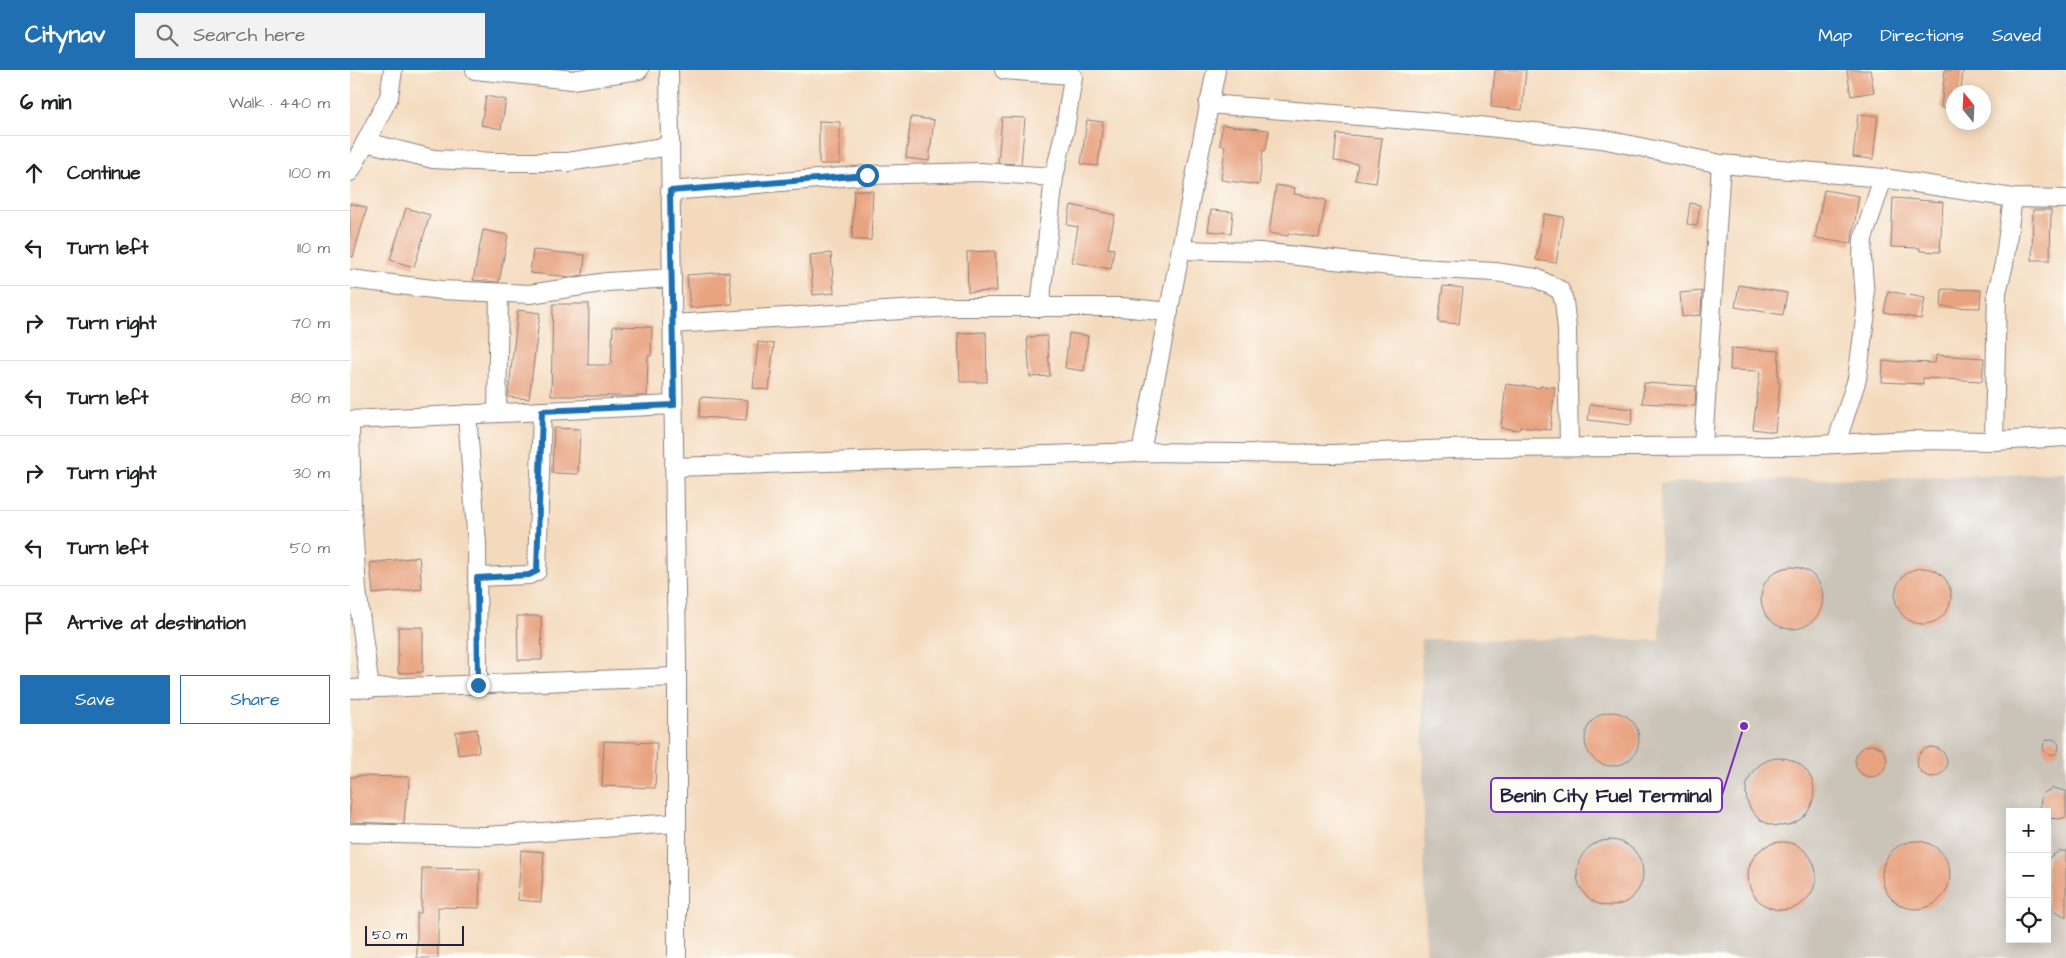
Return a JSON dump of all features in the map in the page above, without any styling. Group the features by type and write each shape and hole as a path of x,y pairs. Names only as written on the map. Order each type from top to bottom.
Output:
{"street":[{"path":"350,172 390,97 393,70"},
{"path":"475,70 572,80 639,70"},
{"path":"668,70 677,677 677,958"},
{"path":"1004,70 1072,76 1065,130 1054,177 1040,308"},
{"path":"1141,452 1216,70"},
{"path":"1208,104 1459,124 1602,138 1721,164 1883,178 2013,198 2066,199"},
{"path":"366,142 433,159 494,162 568,162 670,146"},
{"path":"1703,446 1721,164"},
{"path":"670,191 867,175 980,172 1054,177"},
{"path":"1836,444 1857,379 1866,312 1862,258 1863,239 1883,178"},
{"path":"1994,441 1997,292 2004,264 2013,198"},
{"path":"1180,250 1260,252 1398,267 1495,272 1536,278 1560,290 1564,301 1568,329 1569,447"},
{"path":"350,280 440,290 530,294 606,282 672,278"},
{"path":"497,413 499,293"},
{"path":"672,324 950,307 1121,307 1168,312"},
{"path":"350,420 674,405"},
{"path":"477,578 529,575 537,571 542,411"},
{"path":"466,414 477,544 478,685"},
{"path":"350,427 357,590 370,689"},
{"path":"674,467 1141,452 1334,454 1475,448 1836,444 1912,440 1994,441 2066,437"},
{"path":"350,689 677,677"},
{"path":"350,833 485,836 677,823"}],"shaded area":[{"path":"2066,473 2066,958 1426,958 1421,639 1660,640 1660,483"}],"building":[{"path":"1495,70 1526,70 1522,110 1491,107"},
{"path":"1847,70 1870,70 1874,92 1851,96"},
{"path":"1945,70 1963,70 1962,85 1946,85 1946,108 1941,108"},
{"path":"486,96 506,100 501,129 481,125"},
{"path":"1858,114 1878,116 1873,159 1853,157"},
{"path":"911,117 934,120 929,161 906,158"},
{"path":"1002,117 1025,118 1021,164 998,163"},
{"path":"1087,120 1103,122 1098,166 1081,164"},
{"path":"819,121 840,122 840,164 819,164"},
{"path":"1222,125 1269,130 1266,150 1263,150 1259,185 1221,180 1225,146 1220,145"},
{"path":"1337,134 1382,138 1376,183 1355,180 1358,164 1334,161"},
{"path":"1276,185 1295,188 1294,194 1326,200 1319,238 1288,233 1288,236 1269,233"},
{"path":"854,190 873,191 871,240 852,240"},
{"path":"1824,190 1859,196 1851,244 1815,238"},
{"path":"1893,198 1943,202 1940,252 1920,251 1920,248 1891,247"},
{"path":"350,203 367,208 353,257 350,256"},
{"path":"1690,203 1700,205 1697,226 1687,224"},
{"path":"1071,205 1115,215 1108,248 1114,249 1111,269 1072,262 1078,227 1067,225"},
{"path":"406,208 430,215 414,267 390,260"},
{"path":"1211,210 1233,212 1231,233 1208,231"},
{"path":"2033,210 2051,210 2050,260 2032,260"},
{"path":"1544,214 1564,217 1556,263 1536,260"},
{"path":"483,230 508,235 499,282 473,280"},
{"path":"533,250 585,255 583,275 570,277 530,273"},
{"path":"995,251 997,291 968,292 967,252"},
{"path":"831,253 834,293 813,295 810,255"},
{"path":"729,272 732,304 690,308 687,275"},
{"path":"1739,285 1787,293 1783,315 1735,307"},
{"path":"1443,286 1463,288 1459,324 1438,322"},
{"path":"1942,289 1981,290 1980,308 1941,307"},
{"path":"1702,291 1701,315 1682,317 1680,293"},
{"path":"1888,291 1925,298 1921,319 1884,312"},
{"path":"553,304 589,304 588,365 611,365 613,326 652,327 651,356 648,356 647,396 551,396"},
{"path":"518,310 540,313 529,399 508,397"},
{"path":"986,332 987,382 960,382 958,333"},
{"path":"1069,333 1088,336 1084,371 1065,368"},
{"path":"1047,336 1050,376 1030,377 1027,337"},
{"path":"758,342 774,344 769,390 753,388"},
{"path":"1731,348 1779,351 1778,382 1780,382 1775,432 1753,429 1760,371 1730,370"},
{"path":"1936,355 1984,358 1982,381 1923,378 1923,384 1882,382 1883,361 1935,363"},
{"path":"1644,383 1696,386 1695,406 1642,403"},
{"path":"1506,384 1540,388 1540,386 1555,387 1550,430 1520,427 1519,430 1501,428"},
{"path":"701,397 748,400 746,420 699,417"},
{"path":"1590,404 1633,409 1631,425 1588,420"},
{"path":"554,428 580,429 578,474 552,473"},
{"path":"419,557 422,589 373,594 370,563"},
{"path":"1786,567 1798,567 1814,576 1821,586 1823,598 1821,610 1814,620 1798,629 1786,629 1775,624 1766,615 1761,604 1761,592 1766,581 1775,572"},
{"path":"1923,568 1934,570 1943,576 1949,585 1951,596 1949,607 1943,616 1934,622 1923,624 1912,622 1903,616 1897,607 1895,596 1897,585 1903,576 1912,570"},
{"path":"517,616 541,616 542,660 518,660"},
{"path":"398,627 423,627 423,672 398,673"},
{"path":"1607,712 1617,712 1627,716 1635,724 1639,739 1635,754 1627,762 1617,766 1607,766 1597,762 1589,754 1585,744 1585,734 1589,724 1597,716"},
{"path":"477,729 479,752 458,755 456,732"},
{"path":"2051,739 2059,747 2051,755 2043,747"},
{"path":"604,741 657,743 655,788 602,786"},
{"path":"1871,745 1882,750 1887,761 1882,772 1871,777 1860,772 1855,761 1860,750"},
{"path":"1932,747 1943,751 1947,762 1943,773 1932,777 1921,773 1917,762 1921,751"},
{"path":"1780,758 1793,761 1804,768 1811,779 1814,792 1811,805 1804,816 1793,823 1780,826 1767,823 1756,816 1749,805 1746,792 1749,779 1756,768 1767,761"},
{"path":"350,777 409,777 404,824 350,822"},
{"path":"2053,788 2066,791 2066,817 2051,818 2051,808 2040,808 2041,798 2044,793"},
{"path":"1610,840 1623,843 1633,850 1640,860 1643,873 1640,886 1633,896 1623,903 1610,906 1597,903 1587,896 1580,886 1577,873 1580,860 1587,850 1597,843"},
{"path":"1916,841 1929,844 1940,851 1947,862 1950,875 1947,888 1940,899 1929,906 1916,909 1903,906 1892,899 1885,888 1882,875 1885,862 1892,851 1903,844"},
{"path":"1775,842 1789,842 1801,847 1811,857 1816,869 1816,883 1811,895 1801,905 1789,910 1775,910 1763,905 1753,895 1748,883 1748,869 1753,857 1763,847"},
{"path":"521,850 544,852 541,902 518,900"},
{"path":"2059,851 2066,851 2066,917 2051,909 2051,856"},
{"path":"422,868 480,869 479,908 438,907 438,958 417,958 417,913 421,913"}],"place":[{"name":"Benin City Fuel Terminal","path":"1744,726"}],"route":[{"path":"478,685 477,578 529,575 537,571 542,411 674,405 670,191 867,175"}]}
